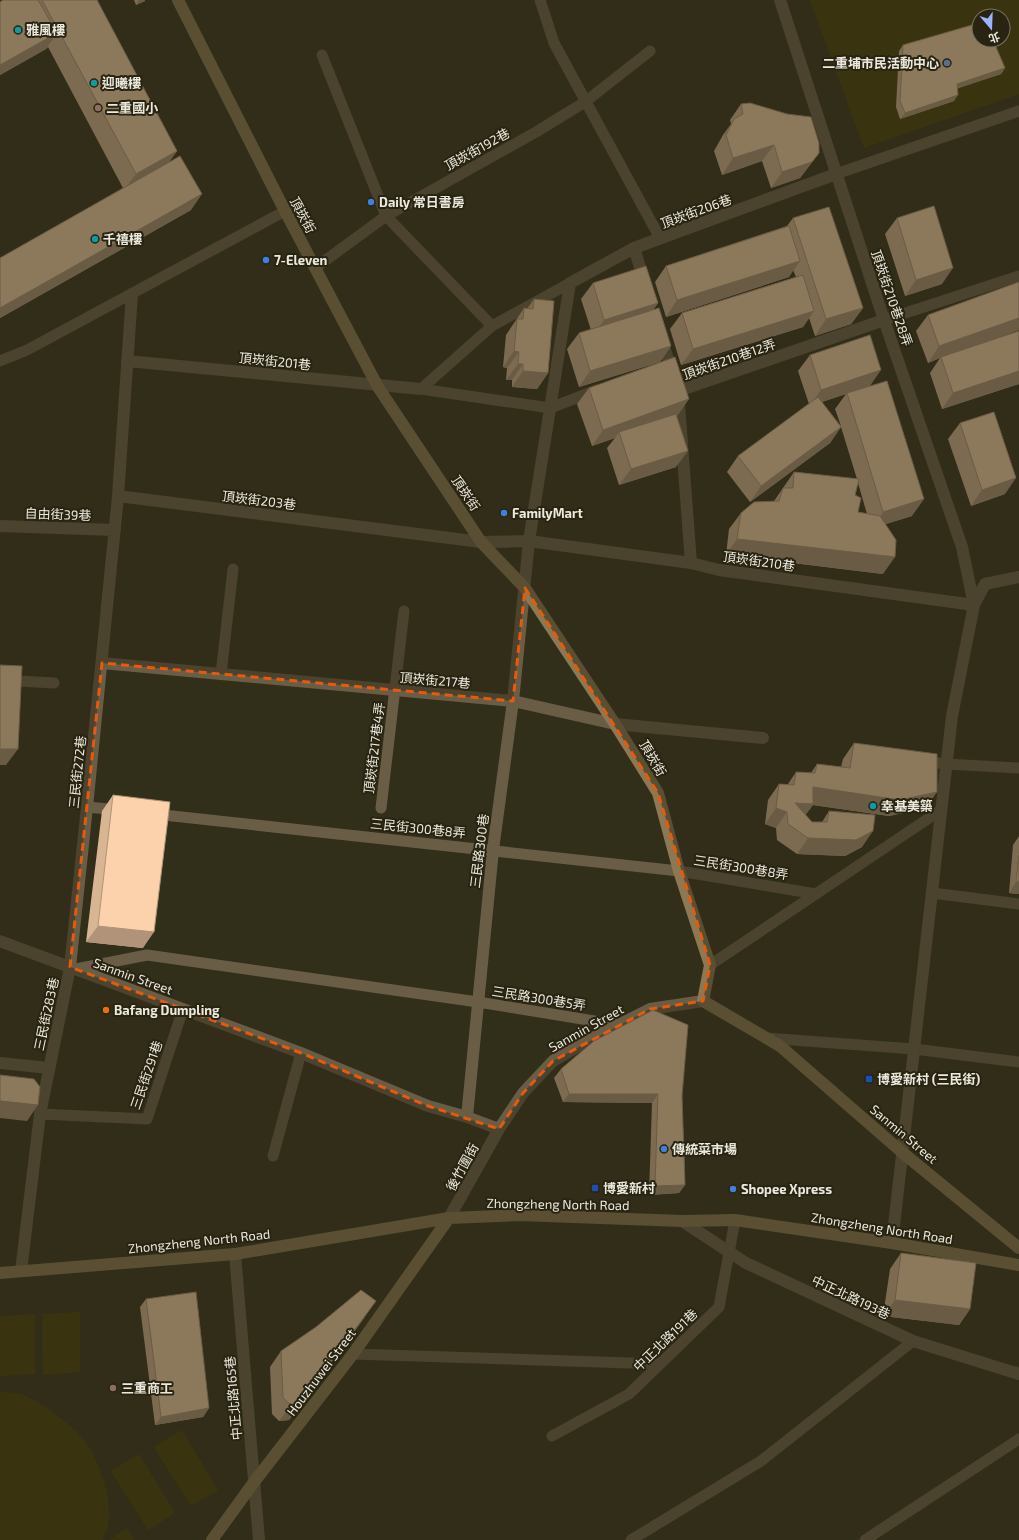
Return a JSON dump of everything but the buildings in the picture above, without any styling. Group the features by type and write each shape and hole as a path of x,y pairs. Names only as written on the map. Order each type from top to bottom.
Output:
{"street":[{"name":"頂崁街","path":"178,0 285,211 377,385 481,542 525,588 615,724 658,793 679,871 710,965 703,1001"},
{"name":"頂崁街210巷28弄","path":"780,0 884,320 962,548 974,605"},
{"name":"頂崁街206巷","path":"570,283 634,248 836,174"},
{"path":"634,248 648,294"},
{"name":"三民路300巷","path":"467,1116 493,850 513,701 529,541 570,283"},
{"path":"115,530 132,294"},
{"name":"頂崁街210巷12弄","path":"691,563 678,391 884,320"},
{"path":"657,324 678,391"},
{"name":"頂崁街201巷","path":"127,361 421,388"},
{"name":"頂崁街203巷","path":"118,496 481,542"},
{"name":"自由街39巷","path":"0,526 115,530"},
{"name":"三民街272巷","path":"73,968 87,806 115,530"},
{"name":"頂崁街210巷","path":"481,542 529,541 691,563 719,570 974,605"},
{"path":"892,1243 952,716 974,605 985,584 1019,577"},
{"name":"頂崁街217巷","path":"102,663 513,701 615,724 763,738"},
{"name":"Sanmin Street","path":"0,941 301,1053 428,1106 467,1116 499,1129 523,1093 553,1061 587,1041 650,1009 703,1001 780,1046 903,1153 1019,1248"},
{"name":"三民街283巷","path":"21,1271 40,1114 49,1068 73,968"},
{"path":"0,1063 49,1068"},
{"name":"後竹圍街","path":"449,1218 499,1129"},
{"name":"Zhongzheng North Road","path":"0,1273 235,1254 449,1218 520,1215 682,1221 735,1220 892,1243 1019,1265"},
{"name":"Houzhuwei Street","path":"212,1540 254,1482 353,1354 449,1218"},
{"name":"中正北路193巷","path":"682,1221 728,1250 746,1264 914,1341 1019,1374"},
{"name":"中正北路165巷","path":"235,1254 259,1540"}],"lane":[{"path":"540,0 554,43 660,238"},
{"name":"頂崁街192巷","path":"315,268 386,216 536,132 585,102 650,51"},
{"path":"322,55 386,216 492,326"},
{"path":"836,174 1019,111"},
{"path":"0,361 27,350 285,211"},
{"path":"884,320 1019,276"},
{"path":"421,388 492,326 570,283"},
{"path":"421,388 550,408 609,385"},
{"path":"221,674 233,569"},
{"name":"頂崁街217巷4弄","path":"381,808 396,690 404,611"},
{"path":"0,680 54,683"},
{"path":"910,758 946,764 1019,768"},
{"path":"87,806 126,811"},
{"path":"710,965 941,810"},
{"name":"三民街300巷8弄","path":"142,812 679,871 816,894"},
{"path":"932,893 1019,904"},
{"name":"三民路300巷5弄","path":"73,968 147,955 478,1002 619,1025"},
{"name":"三民街291巷","path":"40,1114 148,1119 183,1009"},
{"path":"766,1038 914,1049 1019,1062"},
{"path":"273,1156 301,1053"},
{"name":"中正北路191巷","path":"552,1436 629,1394 719,1307 728,1250 735,1220"},
{"path":"631,1540 761,1461 914,1341"},
{"path":"353,1354 660,1364"},
{"path":"865,1540 1019,1439"}],"highlighted area":[{"path":"525,588 658,793 710,965 703,1001 650,1009 553,1061 523,1093 499,1129 428,1106 301,1053 70,967 102,663 513,701"}],"shaded area":[{"path":"810,0 1019,0 1019,94 864,148"},
{"path":"80,1312 80,1372 43,1375 42,1314"},
{"path":"35,1314 35,1374 0,1376 0,1316"},
{"path":"0,1392 21,1394 38,1402 75,1430 87,1444 101,1472 109,1506 108,1528 102,1540 0,1540"},
{"path":"182,1430 218,1490 191,1506 154,1447"},
{"path":"139,1454 175,1513 148,1530 111,1471"},
{"path":"127,1528 134,1540 110,1540"}],"place":[{"name":"雅風樓","path":"18,30"},
{"name":"二重埔市民活動中心","path":"947,63"},
{"name":"迎曦樓","path":"94,83"},
{"name":"二重國小","path":"98,108"},
{"name":"Daily 常日書房","path":"371,202"},
{"name":"千禧樓","path":"95,239"},
{"name":"7-Eleven","path":"266,260"},
{"name":"FamilyMart","path":"504,513"},
{"name":"幸基美築","path":"873,806"},
{"name":"Bafang Dumpling","path":"106,1010"},
{"name":"博愛新村 (三民街)","path":"869,1079"},
{"name":"傳統菜市場","path":"664,1149"},
{"name":"博愛新村","path":"595,1188"},
{"name":"Shopee Xpress","path":"733,1189"},
{"name":"三重商工","path":"113,1388"}]}
